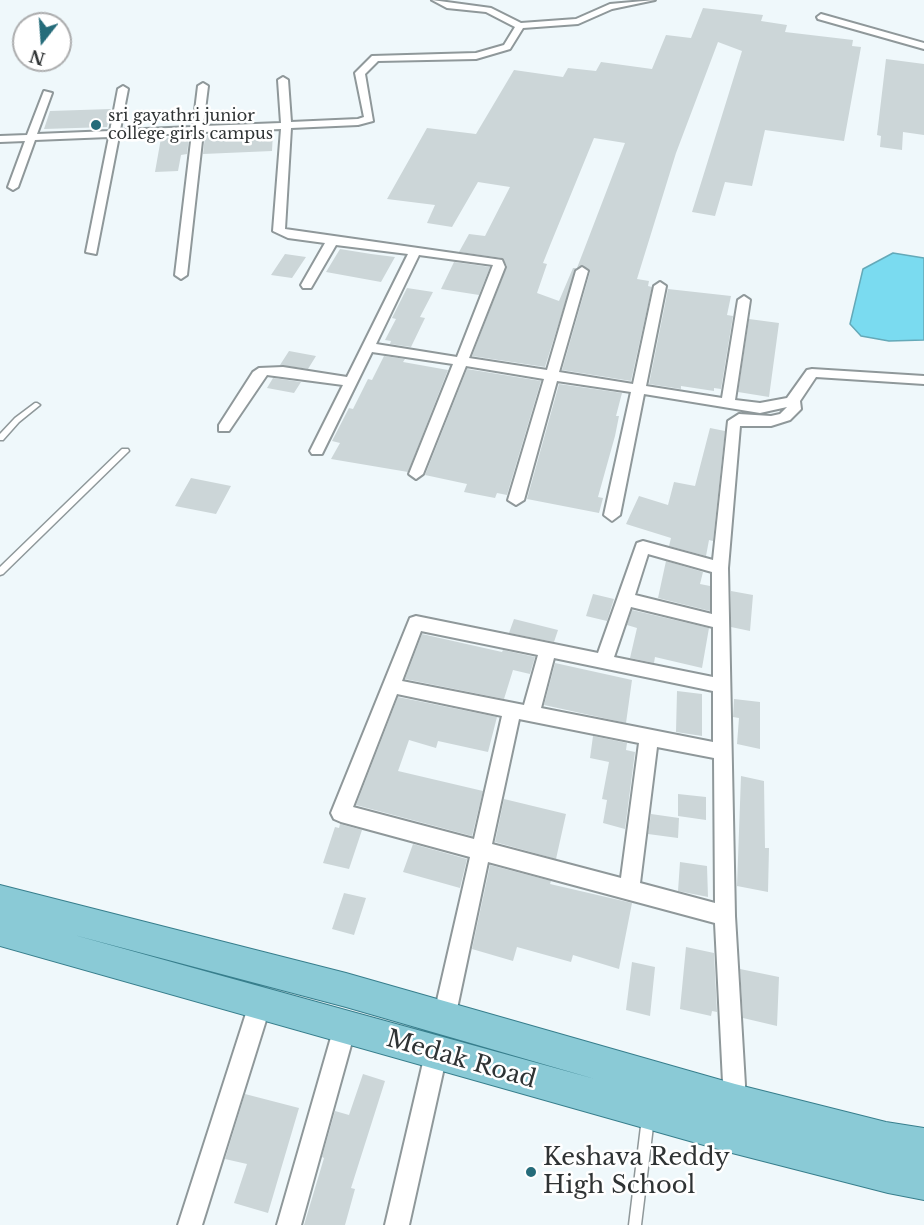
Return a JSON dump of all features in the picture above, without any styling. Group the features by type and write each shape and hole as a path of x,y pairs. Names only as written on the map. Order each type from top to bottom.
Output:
{"main road":[{"name":"Medak Road","path":"0,900 444,1018 735,1102 886,1140 924,1146"},
{"name":"Medak Road","path":"0,930 261,1001 436,1054 888,1175 924,1181"}],"street":[{"path":"436,0 447,5 488,10 520,26 578,21 610,7 651,0"},
{"path":"821,17 924,46"},
{"path":"0,139 358,122 369,119 360,73 375,58 476,56 507,47 520,26"},
{"path":"283,80 286,125 279,231 332,241 498,263 416,474"},
{"path":"181,275 203,86"},
{"path":"92,252 123,89"},
{"path":"13,187 33,137 47,93"},
{"path":"307,285 332,241"},
{"path":"317,451 415,251"},
{"path":"516,500 550,375 582,271"},
{"path":"612,515 660,286"},
{"path":"728,403 744,300"},
{"path":"369,347 760,408 783,406 793,401 812,373 825,372 924,380"},
{"path":"224,428 258,375 264,371 283,370 352,382"},
{"path":"735,1102 725,916 720,568 733,424 739,419 771,422 785,417 794,409 793,401"},
{"path":"604,661 643,547 720,568"},
{"path":"625,599 722,623"},
{"path":"722,686 416,623 341,813 725,916"},
{"path":"444,1018 481,850 521,712 548,650"},
{"path":"391,686 723,752"},
{"path":"629,890 649,738"},
{"path":"190,1225 261,1001"},
{"path":"289,1225 345,1026"},
{"path":"398,1225 436,1054"}],"lane":[{"path":"0,438 17,420 37,405"},
{"path":"0,572 125,451"},
{"path":"635,1225 649,1111"}],"water":[{"path":"893,253 924,258 924,340 889,341 861,336 850,324 863,269"}],"building":[{"path":"703,8 763,15 761,21 787,25 785,32 853,40 852,46 861,47 844,141 765,130 752,186 725,182 715,216 692,212 742,51 718,42 676,153 637,279 649,281 648,286 652,287 631,381 562,370 590,272 583,265 577,268 625,143 594,138 543,263 547,264 537,293 559,301 573,268 576,268 545,367 472,356 507,266 502,258 459,252 469,234 485,236 510,187 478,182 452,227 427,223 435,205 387,199 427,128 476,134 514,70 563,77 568,68 596,71 601,62 652,69 666,35 691,38"},
{"path":"886,59 924,64 924,135 903,132 902,150 880,147 881,136 877,135"},
{"path":"111,109 107,127 44,129 50,111"},
{"path":"273,132 272,151 203,154 205,136 211,134"},
{"path":"189,137 187,154 181,155 178,171 155,172 161,138"},
{"path":"340,249 395,257 381,282 326,272"},
{"path":"285,254 306,257 292,278 271,275"},
{"path":"454,262 490,267 479,295 441,289"},
{"path":"407,288 433,292 420,317 425,318 411,347 390,344 391,341 385,340 396,319 392,318"},
{"path":"668,289 731,296 727,315 733,316 721,389 714,388 714,391 681,386 681,389 649,384"},
{"path":"749,319 779,323 769,397 738,392"},
{"path":"289,351 316,356 308,369 280,365"},
{"path":"384,356 405,359 403,362 448,370 408,472 331,459 340,443 332,441 349,408 353,409 368,379 372,380"},
{"path":"467,369 541,381 507,495 497,493 495,498 464,492 467,484 425,475"},
{"path":"273,378 301,382 294,393 267,388"},
{"path":"559,384 622,393 616,416 619,416 615,436 598,497 603,498 599,513 527,499"},
{"path":"710,428 725,431 713,541 709,540 706,556 669,546 671,538 626,524 639,496 668,505 674,482 695,486"},
{"path":"191,478 231,486 216,514 175,506"},
{"path":"666,561 703,572 700,584 710,586 710,611 658,598"},
{"path":"731,591 753,595 750,631 731,627"},
{"path":"593,594 614,599 607,621 586,616"},
{"path":"632,610 709,628 702,668 655,657 654,663 630,658 637,628 627,625"},
{"path":"514,619 558,630 554,642 509,633"},
{"path":"422,634 535,657 530,674 513,670 504,699 405,679"},
{"path":"555,663 632,680 626,723 544,705"},
{"path":"677,691 702,694 702,736 676,732"},
{"path":"398,697 497,717 488,752 438,741 436,748 409,740 398,771 483,791 472,836 356,805"},
{"path":"734,699 760,702 760,749 737,744 739,718 733,717"},
{"path":"593,736 627,743 626,750 635,752 625,829 603,823 607,800 602,799 609,762 590,758"},
{"path":"741,776 764,781 765,848 769,848 768,892 737,886"},
{"path":"678,794 706,797 706,820 678,816"},
{"path":"504,799 566,814 556,859 495,842"},
{"path":"651,814 679,818 678,838 648,834"},
{"path":"340,824 362,830 349,869 323,863 335,827 339,828"},
{"path":"413,844 467,859 460,888 403,872"},
{"path":"680,862 707,866 708,897 678,891"},
{"path":"490,865 551,881 550,884 632,903 619,969 573,955 571,962 517,947 513,961 472,949"},
{"path":"344,893 366,898 354,935 332,929"},
{"path":"686,947 714,953 717,1012 712,1011 711,1016 680,1009"},
{"path":"632,962 655,967 650,1016 626,1010"},
{"path":"740,969 779,977 777,1026 743,1018"},
{"path":"363,1074 385,1081 351,1188 355,1189 345,1225 304,1225 335,1111 349,1115"},
{"path":"245,1094 299,1108 268,1213 234,1203 247,1164 225,1159"}],"place":[{"name":"sri gayathri junior college girls campus","path":"96,125"},
{"name":"Keshava Reddy High School","path":"531,1172"}]}
